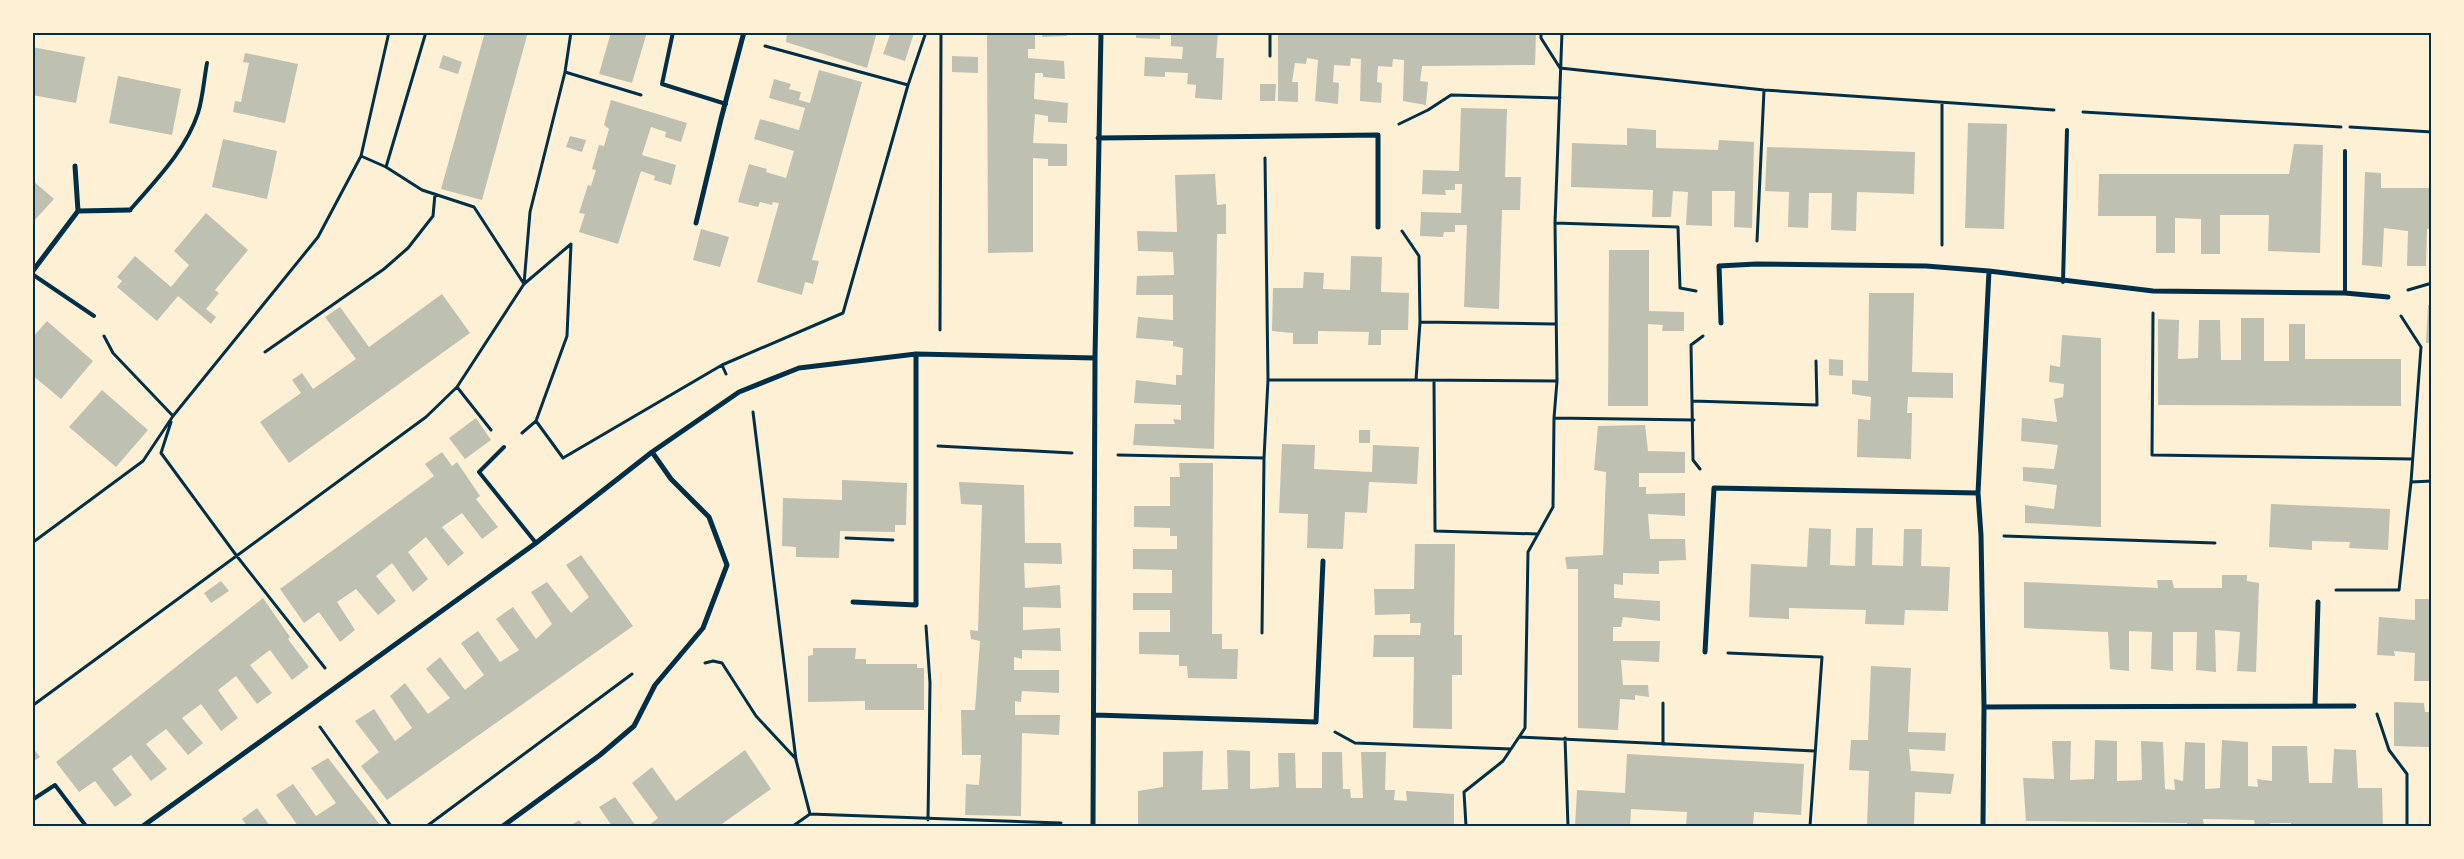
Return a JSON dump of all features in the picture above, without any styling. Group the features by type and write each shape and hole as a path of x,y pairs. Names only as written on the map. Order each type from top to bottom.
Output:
{"street":[{"path":"696,223 744,32"},
{"path":"1093,826 1095,358 1101,32"},
{"path":"1098,138 1264,134 1378,134 1378,226"},
{"path":"32,273 78,211 75,166"},
{"path":"78,211 130,210"},
{"path":"1721,323 1719,266 1756,264 1942,268 2153,291 2345,293 2388,297"},
{"path":"1983,826 1984,706 1981,535 1978,493 1989,272"},
{"path":"853,602 916,605 916,354"},
{"path":"143,826 536,543 652,452 739,392 799,368 916,354 1095,358"},
{"path":"503,826 600,755 634,726 655,685 703,628 727,565 709,517 671,480 652,452"},
{"path":"1705,652 1714,488 1978,493"},
{"path":"1094,715 1316,722 1323,561"},
{"path":"2315,706 2318,602"},
{"path":"1984,706 2354,706"}],"lane":[{"path":"673,32 662,84 726,104"},
{"path":"130,210 158,178 190,132 198,112 207,64"},
{"path":"2063,282 2067,130"},
{"path":"2345,151 2345,293"},
{"path":"32,273 94,316"},
{"path":"504,447 479,472 536,543"},
{"path":"32,800 55,785 86,826"}],"path":[{"path":"32,543 142,462 173,416 318,237 362,156 389,32"},
{"path":"386,167 426,32"},
{"path":"524,284 530,212 565,72 571,32"},
{"path":"32,706 426,417 457,387 524,284 570,244 567,336 536,421 563,458 722,365 843,313 908,85 926,32"},
{"path":"940,354 941,32"},
{"path":"1270,32 1270,56"},
{"path":"1541,32 1541,38 1560,68"},
{"path":"1466,826 1464,792 1503,760 1525,728 1528,552 1553,507 1554,418 1557,381 1555,223 1562,32"},
{"path":"742,40 908,85"},
{"path":"1560,68 1764,90 2062,111"},
{"path":"1756,264 1764,90"},
{"path":"1378,134 1428,110 1451,95 1560,98"},
{"path":"1942,104 1942,268"},
{"path":"2082,112 2432,132"},
{"path":"1262,633 1264,458 1268,380 1264,134"},
{"path":"362,156 386,167 422,190 474,207 524,284"},
{"path":"266,352 384,269 408,248 432,216 435,194"},
{"path":"1555,223 1678,227 1680,288"},
{"path":"1416,380 1420,322 1419,256"},
{"path":"2153,291 2152,455 2412,459"},
{"path":"2318,602 2317,590 2399,590 2411,482 2421,347 2388,297"},
{"path":"94,316 113,353 173,416"},
{"path":"1420,322 1555,324"},
{"path":"1714,488 1693,460 1694,420 1690,345 1721,323"},
{"path":"1693,401 1817,405 1816,362"},
{"path":"722,365 728,377"},
{"path":"1268,380 1557,381"},
{"path":"1434,382 1435,531 1538,534"},
{"path":"457,387 504,447"},
{"path":"753,412 796,760 810,814"},
{"path":"173,416 161,453 236,555 339,686"},
{"path":"1554,418 1694,420"},
{"path":"916,445 1096,455 1264,458"},
{"path":"2411,482 2432,481"},
{"path":"1981,535 2215,543"},
{"path":"846,538 916,542"},
{"path":"916,605 928,629 930,683 928,820"},
{"path":"1705,652 1822,657 1810,826"},
{"path":"699,664 713,661 722,663 756,716 796,760"},
{"path":"427,826 635,673"},
{"path":"1663,703 1663,744"},
{"path":"306,709 391,826"},
{"path":"2376,713 2389,750 2407,774 2407,826"},
{"path":"1316,722 1355,742 1511,748"},
{"path":"1519,737 1815,751"},
{"path":"1565,738 1568,826"},
{"path":"793,826 810,814 928,820 1061,823"}],"building":[{"path":"485,32 528,32 482,200 441,189"},
{"path":"611,32 647,32 632,83 599,74"},
{"path":"787,32 830,34 877,32 867,68 786,42"},
{"path":"891,32 914,33 905,61 883,54"},
{"path":"987,32 1035,32 1035,49 1028,49 1028,58 1064,61 1065,79 1043,77 1043,73 1035,73 1034,99 1068,103 1067,123 1048,122 1048,116 1035,114 1033,143 1067,144 1067,166 1048,166 1048,159 1033,158 1033,252 988,253"},
{"path":"1043,32 1067,32 1067,36 1042,37"},
{"path":"1136,32 1218,32 1216,58 1224,58 1222,100 1195,98 1196,85 1187,84 1188,73 1165,72 1165,77 1144,76 1145,57 1182,59 1183,47 1171,46 1171,35 1160,34 1160,39 1136,38"},
{"path":"1278,32 1536,32 1535,65 1422,66 1420,81 1428,82 1426,105 1403,101 1404,60 1393,59 1392,67 1378,66 1377,82 1382,83 1381,103 1360,101 1361,59 1351,58 1350,66 1334,65 1333,82 1339,83 1338,104 1315,101 1318,60 1307,58 1306,64 1295,63 1292,82 1298,82 1298,102 1278,101"},
{"path":"32,47 85,57 76,103 32,95"},
{"path":"245,53 298,64 285,123 233,112 235,101 241,102 249,63 243,62"},
{"path":"443,55 462,62 458,74 439,68"},
{"path":"952,56 978,57 978,73 952,72"},
{"path":"819,70 862,82 812,260 819,261 813,284 805,282 802,295 757,282 779,203 773,202 772,205 760,202 758,207 738,202 749,164 767,169 766,172 786,178 794,151 754,139 760,119 799,130 805,108 769,98 774,79 791,84 789,89 801,92 799,100 810,103"},
{"path":"118,76 181,89 172,135 109,123"},
{"path":"1260,84 1276,84 1275,101 1260,101"},
{"path":"611,100 687,123 681,142 665,137 666,132 651,127 642,155 676,165 671,185 654,180 655,176 641,171 618,244 579,232 585,214 579,213 588,185 591,186 596,170 592,169 599,145 604,146 609,129 604,125"},
{"path":"1461,108 1507,109 1505,177 1521,177 1520,210 1502,210 1499,309 1464,307 1467,225 1455,225 1455,232 1444,232 1443,237 1420,236 1421,212 1461,213 1462,184 1455,184 1455,190 1445,190 1446,195 1422,194 1423,170 1459,171"},
{"path":"1968,123 2007,124 2004,229 1965,228"},
{"path":"1627,128 1656,130 1656,148 1718,150 1719,140 1754,142 1752,228 1734,227 1735,191 1712,191 1712,226 1686,225 1688,192 1673,191 1671,217 1652,217 1653,190 1571,187 1572,143 1627,145"},
{"path":"570,136 586,140 582,152 566,147"},
{"path":"223,139 277,151 267,199 212,187"},
{"path":"2294,144 2323,145 2320,253 2268,251 2269,215 2220,215 2220,254 2201,254 2201,219 2175,218 2175,253 2156,253 2156,216 2098,216 2099,174 2289,174"},
{"path":"1767,147 1915,152 1914,194 1857,192 1856,231 1831,230 1832,193 1809,193 1808,228 1788,227 1789,192 1765,191"},
{"path":"2365,172 2381,173 2381,188 2432,188 2432,229 2427,229 2426,266 2407,266 2408,231 2384,228 2382,267 2362,265"},
{"path":"1215,174 1217,205 1226,204 1226,234 1217,234 1214,449 1133,445 1135,424 1175,424 1173,419 1181,420 1181,405 1134,403 1136,380 1176,385 1176,375 1182,375 1183,348 1173,346 1173,341 1136,338 1138,317 1173,320 1173,295 1136,295 1137,276 1174,275 1173,252 1138,251 1137,231 1177,232 1175,175"},
{"path":"32,180 54,199 32,223"},
{"path":"206,213 248,250 215,290 219,293 206,309 216,317 211,324 178,296 157,321 117,287 122,281 117,277 135,256 171,287 189,265 174,251"},
{"path":"701,229 729,237 720,267 693,260"},
{"path":"1609,250 1649,250 1649,311 1684,312 1684,331 1662,331 1663,325 1648,324 1648,406 1608,406"},
{"path":"1351,256 1382,257 1381,292 1409,293 1408,330 1381,330 1381,345 1368,345 1369,332 1318,331 1318,344 1293,344 1293,333 1272,331 1273,288 1303,288 1304,272 1324,273 1323,289 1350,290"},
{"path":"1869,293 1914,293 1912,372 1953,373 1953,398 1908,397 1907,413 1912,413 1911,459 1857,457 1858,419 1870,420 1871,397 1852,394 1852,380 1868,381"},
{"path":"442,294 470,333 289,463 260,422 301,393 292,380 302,373 313,389 356,359 325,317 340,307 369,347"},
{"path":"2428,305 2432,305 2432,343 2426,343"},
{"path":"2241,318 2264,318 2264,361 2289,361 2289,324 2305,324 2305,359 2401,359 2401,406 2158,405 2158,319 2179,320 2178,359 2198,358 2199,320 2220,320 2221,360 2241,360"},
{"path":"47,321 93,361 61,399 32,375 32,338"},
{"path":"2062,335 2101,338 2101,527 2025,523 2025,505 2054,509 2057,485 2023,481 2023,467 2054,469 2058,445 2021,441 2022,418 2057,422 2054,399 2063,397 2064,384 2049,382 2050,365 2060,367"},
{"path":"1829,359 1843,360 1843,376 1829,375"},
{"path":"102,390 148,430 116,467 69,427"},
{"path":"476,418 491,440 465,459 449,438"},
{"path":"1645,425 1648,451 1685,452 1685,473 1639,473 1639,487 1646,487 1646,494 1685,493 1685,516 1648,514 1650,539 1685,539 1686,560 1659,561 1659,574 1623,573 1623,585 1614,584 1614,598 1660,601 1660,621 1623,617 1621,627 1613,627 1613,641 1660,641 1659,662 1621,660 1623,685 1648,685 1649,697 1635,695 1635,700 1620,699 1618,730 1578,728 1578,569 1567,569 1565,557 1603,555 1606,472 1594,470 1598,426"},
{"path":"1359,430 1370,430 1370,443 1359,443"},
{"path":"1282,444 1315,445 1314,469 1372,472 1373,445 1419,447 1417,484 1369,482 1367,513 1345,512 1343,549 1307,548 1308,514 1279,513"},
{"path":"442,452 452,466 457,462 480,496 476,499 498,527 482,539 462,513 442,527 464,553 448,566 426,537 408,552 428,579 413,592 392,563 376,576 396,601 378,615 356,589 337,602 355,630 340,642 319,612 304,623 280,589 434,476 425,464"},
{"path":"1179,463 1213,463 1212,634 1222,634 1222,649 1238,649 1237,679 1188,678 1187,666 1179,666 1179,655 1139,654 1139,632 1170,632 1170,610 1133,610 1133,593 1172,593 1172,570 1133,569 1133,549 1177,549 1177,536 1170,536 1170,528 1134,527 1134,506 1170,506 1170,477 1180,477"},
{"path":"842,480 907,483 906,525 895,525 895,532 840,531 839,558 796,557 796,547 782,546 783,498 842,500"},
{"path":"959,482 1024,485 1025,543 1061,543 1062,564 1024,563 1025,588 1060,585 1061,608 1023,607 1023,630 1060,628 1061,651 1022,650 1022,659 1014,657 1014,670 1059,670 1059,693 1022,691 1021,702 1015,701 1015,715 1060,715 1059,735 1022,733 1021,816 965,815 966,784 979,785 981,755 962,755 961,710 975,710 980,641 971,639 970,630 978,631 982,505 961,504"},
{"path":"2271,504 2390,509 2388,550 2349,548 2350,542 2312,541 2312,550 2269,547"},
{"path":"1809,528 1831,529 1830,565 1855,566 1856,528 1873,528 1872,565 1903,566 1904,529 1922,529 1921,566 1950,567 1948,611 1905,610 1904,625 1865,624 1866,610 1789,608 1789,619 1749,617 1751,564 1807,567"},
{"path":"1415,544 1455,544 1454,635 1462,635 1462,675 1452,675 1452,729 1413,728 1414,657 1373,657 1374,635 1420,635 1421,623 1410,623 1410,614 1375,615 1374,589 1414,589"},
{"path":"581,555 633,626 387,800 361,766 379,752 355,721 374,709 395,741 412,728 390,696 405,683 428,714 450,698 426,669 440,657 465,690 484,675 461,643 478,631 500,662 519,650 496,619 513,607 536,639 552,624 531,592 547,582 571,613 589,597 566,565"},
{"path":"2222,575 2247,575 2247,581 2259,583 2256,672 2237,671 2240,632 2215,630 2216,672 2196,670 2197,632 2173,632 2173,671 2151,669 2152,632 2129,631 2129,671 2110,669 2108,632 2024,628 2024,582 2158,588 2157,580 2172,580 2174,588 2222,588"},
{"path":"221,581 229,591 211,603 204,593"},
{"path":"263,598 290,637 288,639 309,667 292,680 270,650 250,665 272,693 257,704 236,676 218,690 238,718 221,731 201,704 182,718 203,743 188,755 166,729 146,744 167,769 151,781 131,755 112,769 132,795 115,807 95,781 79,792 56,762"},
{"path":"2415,599 2432,599 2432,681 2414,681 2415,653 2394,651 2395,656 2377,655 2379,617 2415,620"},
{"path":"813,648 856,648 855,659 866,659 866,664 917,664 917,668 924,668 924,710 865,710 865,701 808,702 808,656 813,655"},
{"path":"1871,666 1911,668 1908,732 1946,733 1945,751 1909,749 1911,771 1954,774 1951,794 1915,792 1914,826 1867,826 1869,771 1849,770 1851,740 1868,740"},
{"path":"2394,702 2424,703 2425,712 2432,712 2429,747 2394,746"},
{"path":"2095,740 2117,741 2117,781 2142,780 2141,741 2163,742 2165,789 2175,790 2174,779 2183,781 2185,742 2205,743 2205,789 2220,788 2222,740 2248,742 2248,786 2258,787 2257,779 2272,781 2272,746 2307,746 2309,783 2332,783 2334,749 2356,750 2358,788 2382,788 2383,826 2291,826 2291,823 2270,823 2270,826 2255,826 2254,820 2203,819 2204,826 2187,826 2187,823 2026,821 2023,778 2054,779 2052,741 2071,741 2070,780 2094,779"},
{"path":"32,747 40,757 32,762"},
{"path":"745,750 771,789 719,826 648,826 658,818 632,783 652,767 676,801"},
{"path":"1227,750 1250,751 1250,789 1279,787 1278,753 1295,753 1296,788 1322,788 1322,752 1342,752 1343,789 1350,789 1351,798 1363,798 1361,752 1386,752 1385,790 1395,790 1394,800 1407,801 1406,791 1454,794 1454,826 1138,826 1138,791 1163,787 1163,752 1203,751 1202,790 1228,789"},
{"path":"1627,754 1804,764 1801,815 1754,812 1753,826 1686,826 1687,812 1631,809 1630,826 1575,826 1577,790 1625,793"},
{"path":"328,758 381,826 298,826 276,795 293,784 316,816 336,803 311,768"},
{"path":"615,797 636,826 612,826 599,807"},
{"path":"257,808 270,826 247,826 242,819"},
{"path":"579,820 584,826 570,826"}]}
